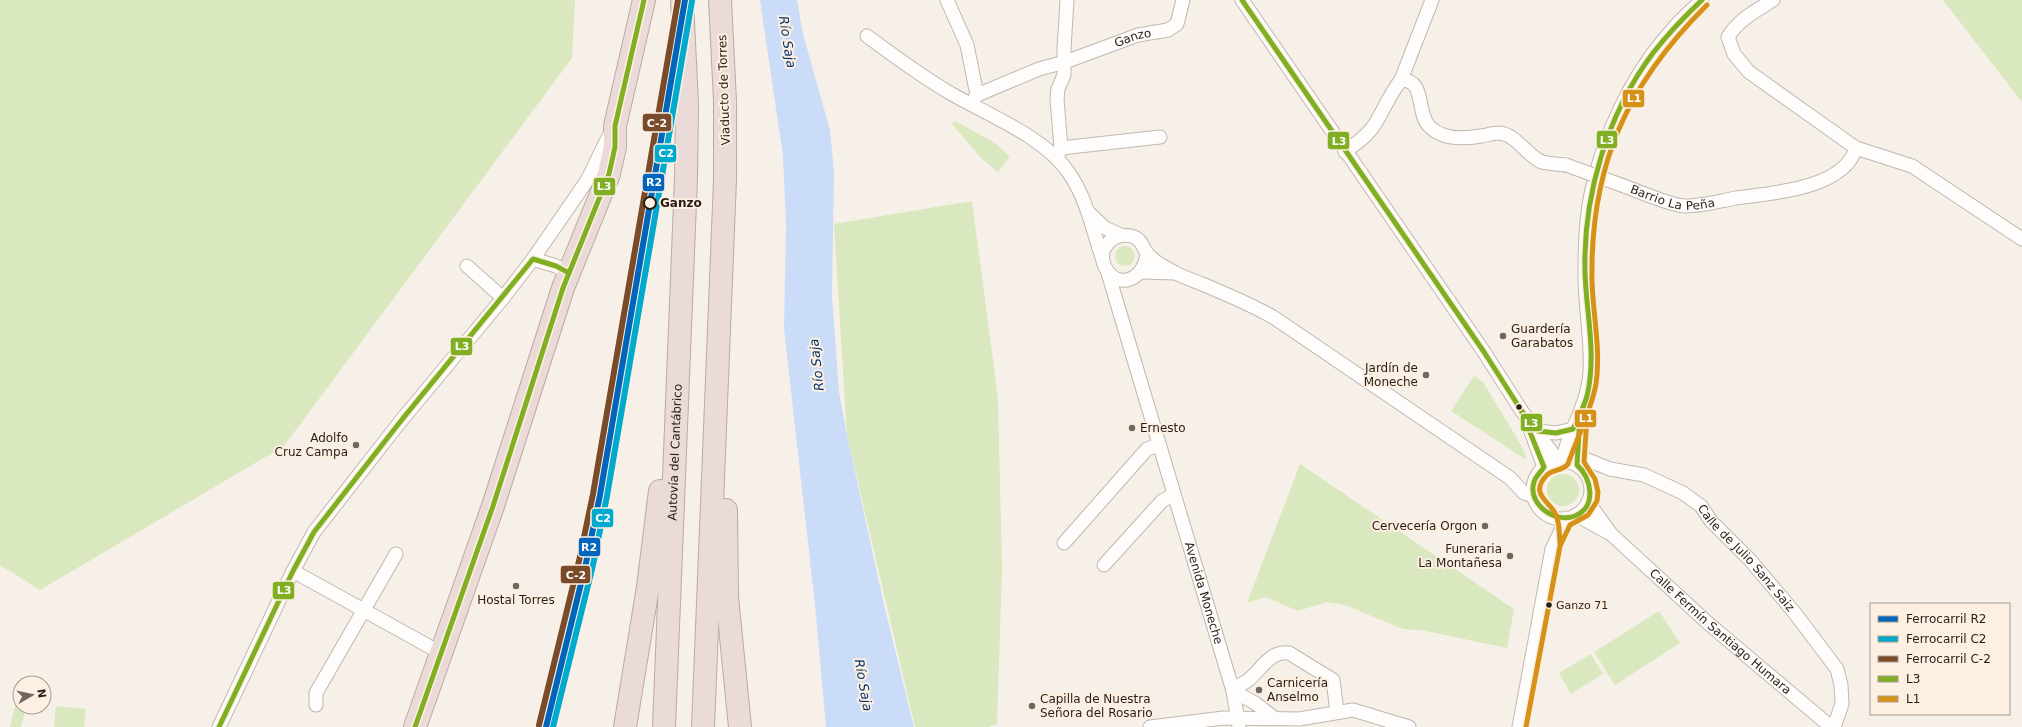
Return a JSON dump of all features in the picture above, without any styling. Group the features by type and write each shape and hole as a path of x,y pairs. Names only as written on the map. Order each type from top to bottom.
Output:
{"highway":[{"path":"415,727 493,506 569,273 609,174 615,146 615,126 644,0"},
{"path":"625,727 648,587 658,511 686,183 687,105 682,0"},
{"name":"Viaducto de Torres","path":"720,0 725,101 725,180"},
{"path":"703,727 725,180"},
{"path":"725,180 729,289 726,572 731,641 740,727"},
{"name":"Autovía del Cantábrico","path":"664,727 686,183"}],"street":[{"path":"947,0 967,45 974,100"},
{"path":"1067,0 1064,75 1058,89 1057,100 1059,153 1079,189 1089,213 1104,266 1108,273 1125,280 1138,275 1174,273"},
{"name":"Ganzo","path":"974,100 1039,69 1065,62 1138,35 1168,30 1177,24 1183,0"},
{"path":"1242,0 1345,152 1484,352 1521,410 1560,461"},
{"path":"1345,152 1371,130 1392,91 1401,80 1432,0"},
{"path":"1560,461 1565,445 1580,415 1587,395 1590,372 1590,328 1585,271 1587,231 1591,194 1604,147 1629,92 1646,64 1671,30 1702,0"},
{"path":"1773,0 1733,28 1728,37 1734,54 1749,72 1856,148 1912,166 2022,239"},
{"path":"867,36 935,84 974,100 1040,143 1059,153 1160,137"},
{"name":"Barrio La Peña","path":"1401,80 1412,81 1416,86 1421,110 1428,125 1443,136 1470,138 1499,133 1508,136 1542,162 1566,165 1684,206 1798,189 1828,178 1846,167 1853,157 1856,148"},
{"path":"219,727 293,571 314,532 418,399 503,298 533,259 594,170 604,144 615,126"},
{"path":"1089,213 1105,228 1121,235 1132,236 1142,243 1147,253 1174,273 1243,301 1273,317 1510,478 1524,493 1534,496"},
{"path":"1102,257 1104,249 1110,240 1121,235"},
{"path":"1118,307 1123,290 1138,275 1146,263 1147,253"},
{"path":"533,259 556,266 569,273"},
{"path":"467,266 503,298"},
{"name":"Avenida Moneche","path":"1108,273 1233,690 1238,718"},
{"path":"1521,410 1544,467"},
{"path":"1553,544 1571,516 1584,509 1588,502 1591,487 1588,478 1577,460 1580,415"},
{"path":"1538,431 1556,433 1573,429"},
{"path":"1064,543 1146,449 1159,445"},
{"path":"1519,727 1553,544 1549,515 1537,504 1534,496 1535,479 1544,467 1560,461 1577,460"},
{"name":"Calle de Julio Sanz Saiz","path":"1577,460 1610,469 1644,475 1683,493 1701,506 1711,521 1750,560 1794,612 1837,669 1841,685 1842,704 1832,727"},
{"path":"1510,478 1535,479"},
{"path":"1104,565 1162,501 1174,495"},
{"name":"Calle Fermín Santiago Humara","path":"1588,502 1611,534 1709,624 1832,727"},
{"path":"1549,515 1571,516"},
{"name":"Calle Fermín Santiago Humara","path":"1571,516 1611,534"},
{"path":"316,705 316,693 396,554"},
{"path":"293,571 441,653"},
{"path":"1274,718 1255,703 1233,690 1248,681 1273,656 1284,652 1289,653 1333,680 1337,712"},
{"path":"1238,718 1255,703"},
{"path":"1150,727 1224,718 1298,718 1353,710 1409,727"},
{"path":"1259,727 1274,718"}],"green space":[{"path":"0,0 575,0 572,58 284,446 40,590 0,565"},
{"path":"1943,0 2022,0 2022,102"},
{"path":"955,121 995,143 1010,157 998,172 981,158 952,124"},
{"path":"972,201 998,398 1002,569 997,724 988,727 915,727 847,435 834,224"},
{"path":"1125,246 1132,249 1135,256 1132,263 1125,266 1118,263 1115,256 1118,249"},
{"path":"1474,376 1483,382 1521,445 1526,456 1525,459 1451,411"},
{"path":"1300,464 1514,609 1507,648 1426,631 1403,629 1345,605 1327,602 1298,611 1265,597 1247,603"},
{"path":"1563,474 1572,477 1576,481 1579,490 1576,499 1572,503 1563,506 1554,503 1550,499 1547,490 1550,481 1554,477"},
{"path":"1659,611 1680,643 1615,685 1594,652"},
{"path":"1591,654 1603,674 1571,694 1559,673"},
{"path":"56,706 86,709 84,727 54,727"},
{"path":"13,715 24,715 21,727 10,727"}],"water":[{"name":"Río Saja","path":"760,0 797,0 803,34 830,130 834,171 832,295 839,392 884,605 914,727 826,727 815,605 784,329 786,225 783,156"}],"rail line":[{"name":"C-2","path":"539,725 579,561 593,494 678,0"},
{"name":"R2","path":"546,727 586,563 600,495 685,0"},
{"name":"C2","path":"553,727 593,565 607,496 692,1"}],"transit line":[{"name":"L3","path":"415,727 493,506 563,288 609,174 615,147 615,126 644,0"},
{"name":"L3","path":"1242,0 1484,352 1521,410 1538,431 1556,433 1573,429 1586,400 1590,380 1591,349 1585,272 1585,243 1588,214 1601,157 1623,102 1637,77 1664,39 1702,0"},
{"name":"L1","path":"1560,543 1559,525 1556,515 1542,497 1540,487 1549,473 1563,468 1568,464 1594,394 1598,358 1592,281 1593,240 1598,201 1606,165 1618,130 1634,97 1655,66 1679,35 1707,5"},
{"name":"L3","path":"219,727 293,571 314,532 400,422 533,259 556,266 569,273"},
{"name":"L3","path":"1521,410 1544,467 1534,482 1533,490 1535,498 1539,505 1551,515 1567,518 1582,512 1587,506 1590,492 1586,477 1577,465 1580,415"},
{"name":"L1","path":"1526,727 1560,546 1570,525 1588,515 1597,501 1598,492 1595,479 1584,462 1587,417"}],"place":[{"name":"Ganzo","path":"650,203"},
{"name":"Guardería Garabatos","path":"1503,336"},
{"name":"Jardín de Moneche","path":"1426,375"},
{"name":"Ernesto","path":"1132,428"},
{"name":"Adolfo Cruz Campa","path":"356,445"},
{"name":"Cervecería Orgon","path":"1485,526"},
{"name":"Funeraria La Montañesa","path":"1510,556"},
{"name":"Hostal Torres","path":"516,586"},
{"name":"Ganzo 71","path":"1549,605"},
{"name":"Carnicería Anselmo","path":"1259,690"},
{"name":"Capilla de Nuestra Señora del Rosario","path":"1032,706"}]}
